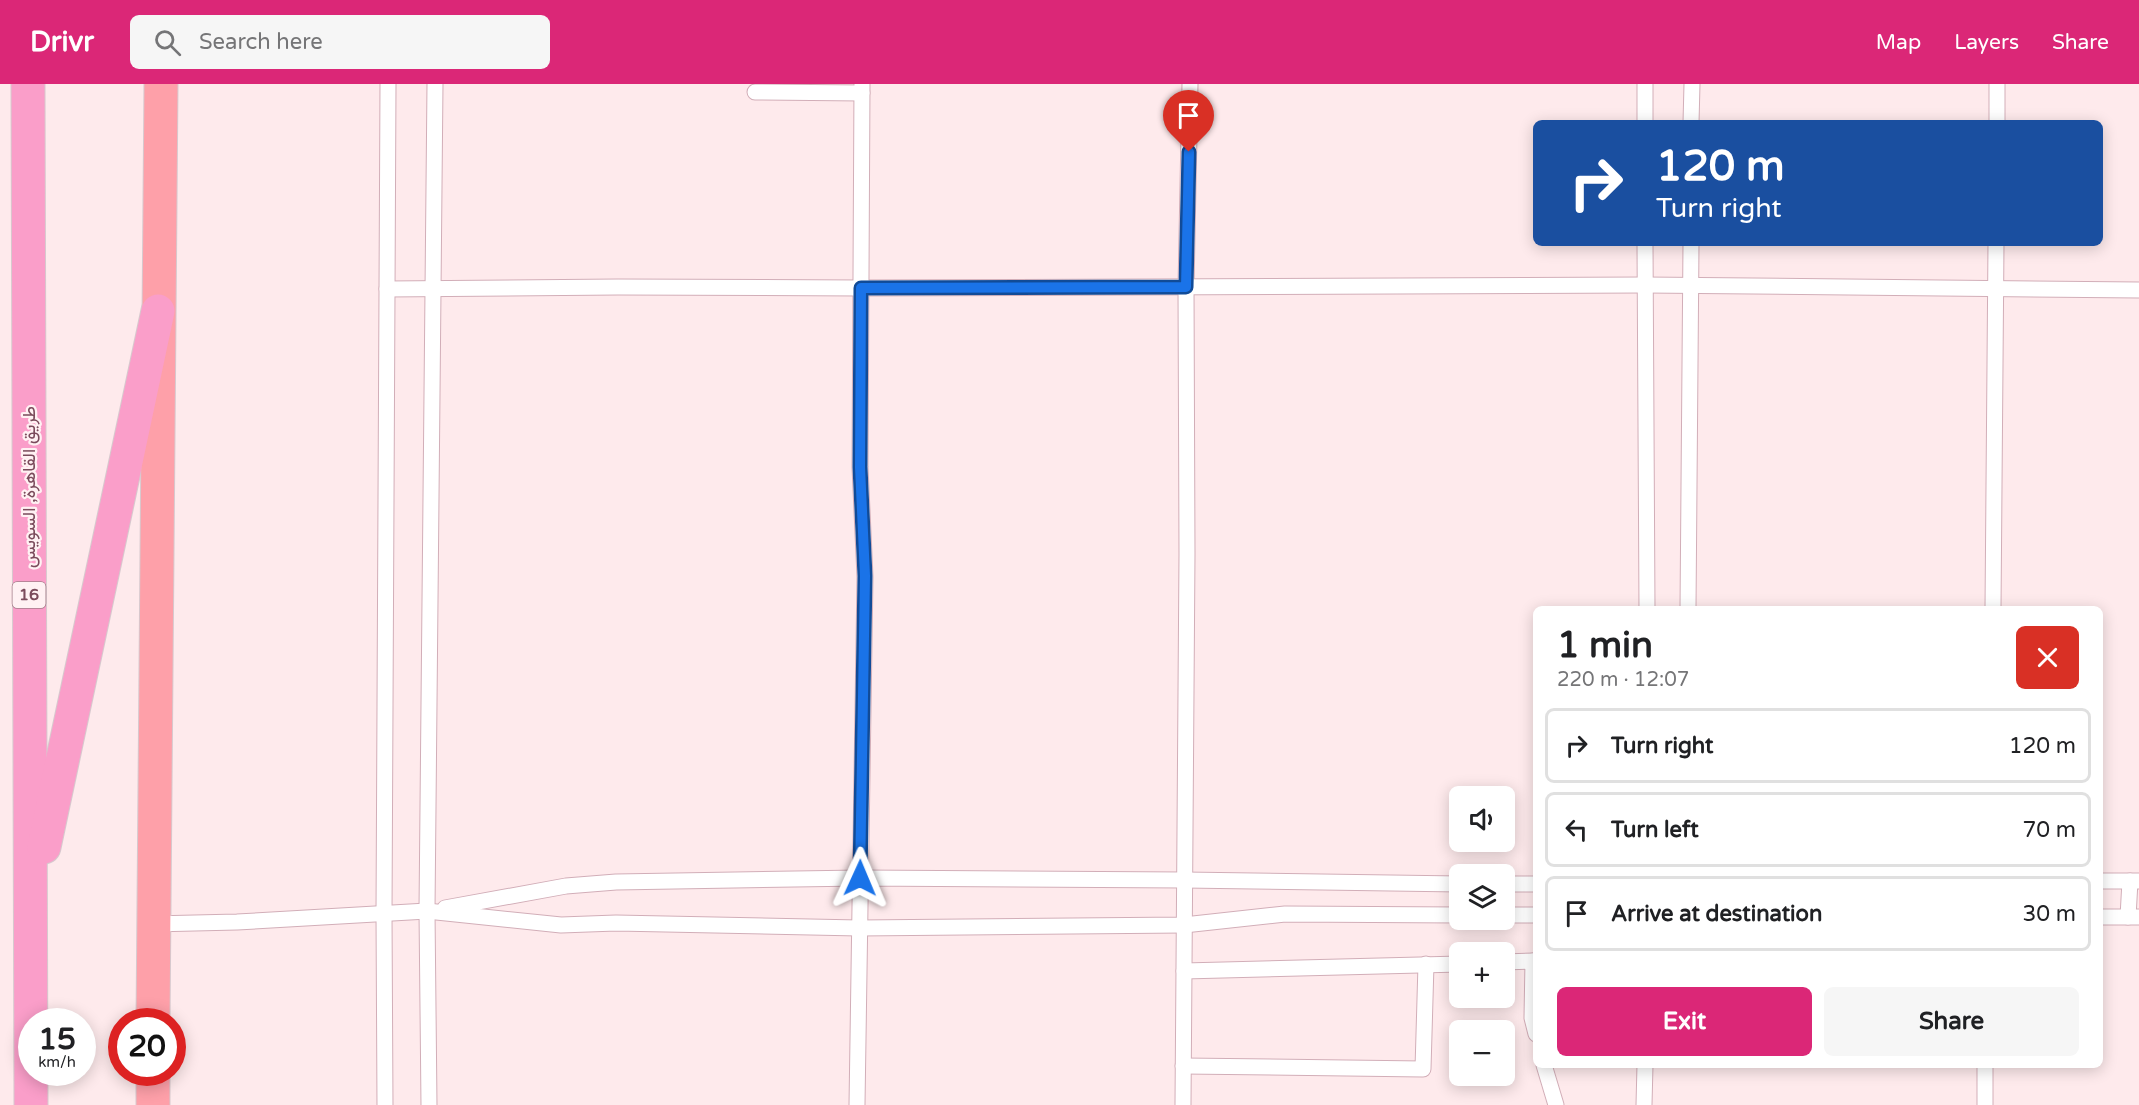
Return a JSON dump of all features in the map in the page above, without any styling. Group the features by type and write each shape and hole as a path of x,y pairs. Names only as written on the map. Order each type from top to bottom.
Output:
{"highway":[{"name":"طريق القاهرة, السويس","path":"28,84 31,1105"},
{"name":"16","path":"30,910 158,311"}],"main road":[{"name":"16","path":"153,1008 160,84"},
{"path":"153,1086 153,1105"}],"lane":[{"path":"386,1105 384,914 388,84"},
{"path":"429,1105 427,911 435,84"},
{"path":"1183,1105 1187,508 1186,287 1190,84"},
{"path":"1645,84 1645,120"},
{"path":"1691,120 1692,84"},
{"path":"1997,84 1997,120"},
{"path":"755,92 862,88 860,467 865,576 857,1105"},
{"path":"1645,246 1647,606"},
{"path":"1688,606 1691,246"},
{"path":"1993,606 1996,246"},
{"path":"387,289 1690,285 2139,291"},
{"path":"152,924 427,911 566,886 606,883 860,878 1449,884"},
{"path":"2103,881 2134,881 2134,917 2103,917"},
{"path":"1515,884 1533,884"},
{"path":"427,911 561,925 616,923 859,928 1184,925 1285,914 1449,915"},
{"path":"1515,915 1533,915"},
{"path":"1515,962 1533,961"},
{"path":"1184,971 1449,963"},
{"path":"1183,1066 1424,1069 1426,964"},
{"path":"1533,990 1533,1022"},
{"path":"1545,1068 1556,1105"},
{"path":"1644,1105 1645,1068"},
{"path":"1985,1068 1985,1105"}],"route":[{"path":"860,878 865,576 860,467 861,288 1186,287 1189,152"}]}
